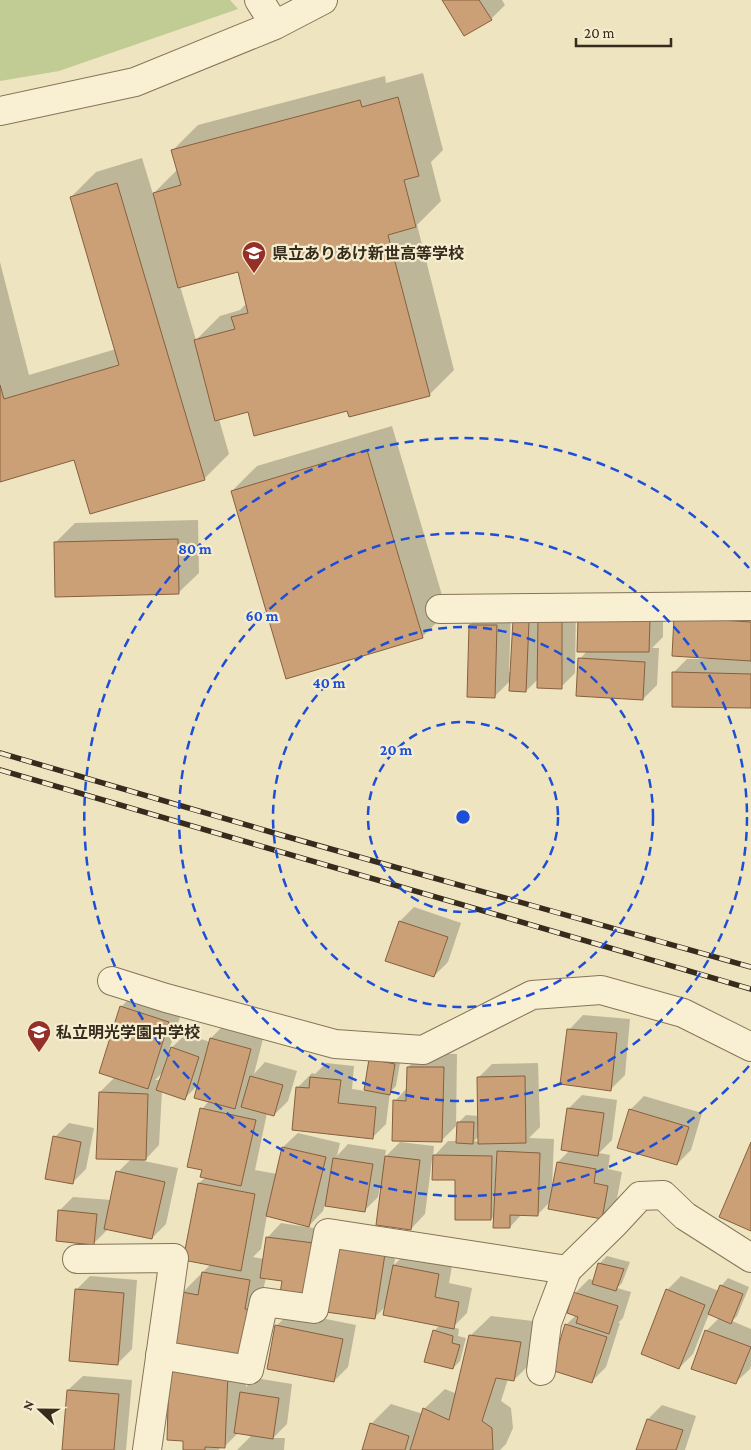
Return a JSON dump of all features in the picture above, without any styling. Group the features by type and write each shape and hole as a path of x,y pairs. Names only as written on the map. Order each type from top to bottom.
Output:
{"street":[{"path":"259,0 275,25"},
{"path":"0,111 135,82 275,25 323,0"},
{"path":"440,609 751,606"},
{"path":"112,981 166,998 335,1044 423,1050 532,995 601,990 683,1013 751,1047"},
{"path":"541,1371 547,1324 567,1270 640,1196 663,1196 685,1216 751,1258"},
{"path":"160,1355 249,1370 264,1302 314,1310 328,1233 567,1270"},
{"path":"77,1259 174,1258 147,1450"}],"green space":[{"path":"0,0 230,0 238,9 59,71 0,81"}],"building":[{"path":"442,0 479,0 492,20 464,36"},
{"path":"398,97 419,176 404,180 416,227 388,235 430,396 349,417 347,411 254,436 248,412 215,421 194,340 235,329 231,317 248,313 238,272 178,288 153,193 181,185 171,150 360,100 362,107"},
{"path":"117,183 205,480 90,514 74,460 0,482 0,385 4,399 119,365 70,197"},
{"path":"367,450 423,638 286,679 231,491"},
{"path":"178,539 179,594 55,597 54,542"},
{"path":"674,617 751,622 751,661 672,656"},
{"path":"578,619 650,619 649,652 577,652"},
{"path":"513,620 529,621 526,692 509,691"},
{"path":"538,620 562,620 562,689 537,688"},
{"path":"469,625 497,625 495,698 467,697"},
{"path":"578,658 645,662 643,700 576,696"},
{"path":"672,672 751,674 751,708 672,707"},
{"path":"399,921 448,937 434,977 385,961"},
{"path":"120,1006 169,1022 148,1089 99,1073"},
{"path":"567,1029 617,1033 611,1091 560,1084"},
{"path":"210,1038 251,1049 235,1109 194,1098"},
{"path":"171,1047 199,1057 185,1100 156,1090"},
{"path":"369,1059 395,1064 390,1095 364,1090"},
{"path":"407,1067 444,1067 442,1142 392,1141 393,1100 406,1101"},
{"path":"250,1076 283,1085 274,1116 241,1107"},
{"path":"525,1076 526,1143 478,1144 477,1077"},
{"path":"310,1077 341,1080 338,1103 376,1107 373,1139 292,1130 296,1087 309,1088"},
{"path":"99,1092 148,1094 146,1160 96,1159"},
{"path":"200,1108 256,1120 241,1186 200,1177 202,1170 187,1167"},
{"path":"567,1108 604,1113 598,1156 561,1150"},
{"path":"629,1109 689,1127 677,1165 617,1148"},
{"path":"457,1122 474,1122 473,1144 456,1143"},
{"path":"53,1136 81,1142 73,1184 45,1179"},
{"path":"751,1142 751,1231 719,1217"},
{"path":"282,1147 326,1157 309,1227 266,1216"},
{"path":"497,1151 540,1153 538,1216 510,1215 510,1228 493,1228"},
{"path":"433,1155 492,1156 491,1220 455,1220 455,1180 432,1180"},
{"path":"385,1156 420,1160 411,1230 376,1225"},
{"path":"333,1158 373,1164 365,1212 325,1206"},
{"path":"557,1162 596,1169 594,1183 608,1186 602,1219 548,1209"},
{"path":"116,1171 165,1182 152,1239 104,1229"},
{"path":"198,1183 255,1194 241,1271 183,1260"},
{"path":"58,1210 97,1214 94,1245 56,1241"},
{"path":"266,1237 314,1243 306,1297 280,1293 282,1281 260,1278"},
{"path":"336,1247 385,1254 375,1319 326,1312"},
{"path":"598,1263 624,1269 616,1291 592,1284"},
{"path":"393,1265 439,1274 435,1297 459,1302 454,1329 383,1315"},
{"path":"202,1272 250,1280 245,1309 254,1310 246,1358 172,1346 182,1292 198,1295"},
{"path":"720,1285 743,1294 731,1324 708,1314"},
{"path":"75,1289 124,1293 118,1365 69,1361"},
{"path":"666,1289 705,1305 679,1369 641,1354"},
{"path":"573,1292 618,1306 609,1334 576,1323 578,1317 567,1313"},
{"path":"565,1324 607,1337 592,1383 551,1370"},
{"path":"275,1325 343,1339 334,1382 267,1369"},
{"path":"433,1330 453,1336 452,1343 460,1345 453,1369 424,1362"},
{"path":"705,1330 751,1347 736,1384 691,1369"},
{"path":"469,1335 521,1342 514,1381 496,1378 482,1421 492,1428 493,1450 410,1450 423,1408 449,1420"},
{"path":"169,1371 228,1373 225,1448 205,1447 205,1450 183,1450 183,1441 167,1440"},
{"path":"67,1390 119,1394 114,1450 62,1450"},
{"path":"240,1392 279,1398 273,1439 234,1433"},
{"path":"647,1419 683,1430 676,1450 636,1450"},
{"path":"370,1423 409,1436 405,1450 362,1450"}],"railway":[{"path":"0,753 281,835 751,967"},
{"path":"0,770 751,989"}],"place":[{"name":"県立ありあけ新世高等学校","path":"254,274"},
{"name":"私立明光学園中学校","path":"39,1053"}]}
